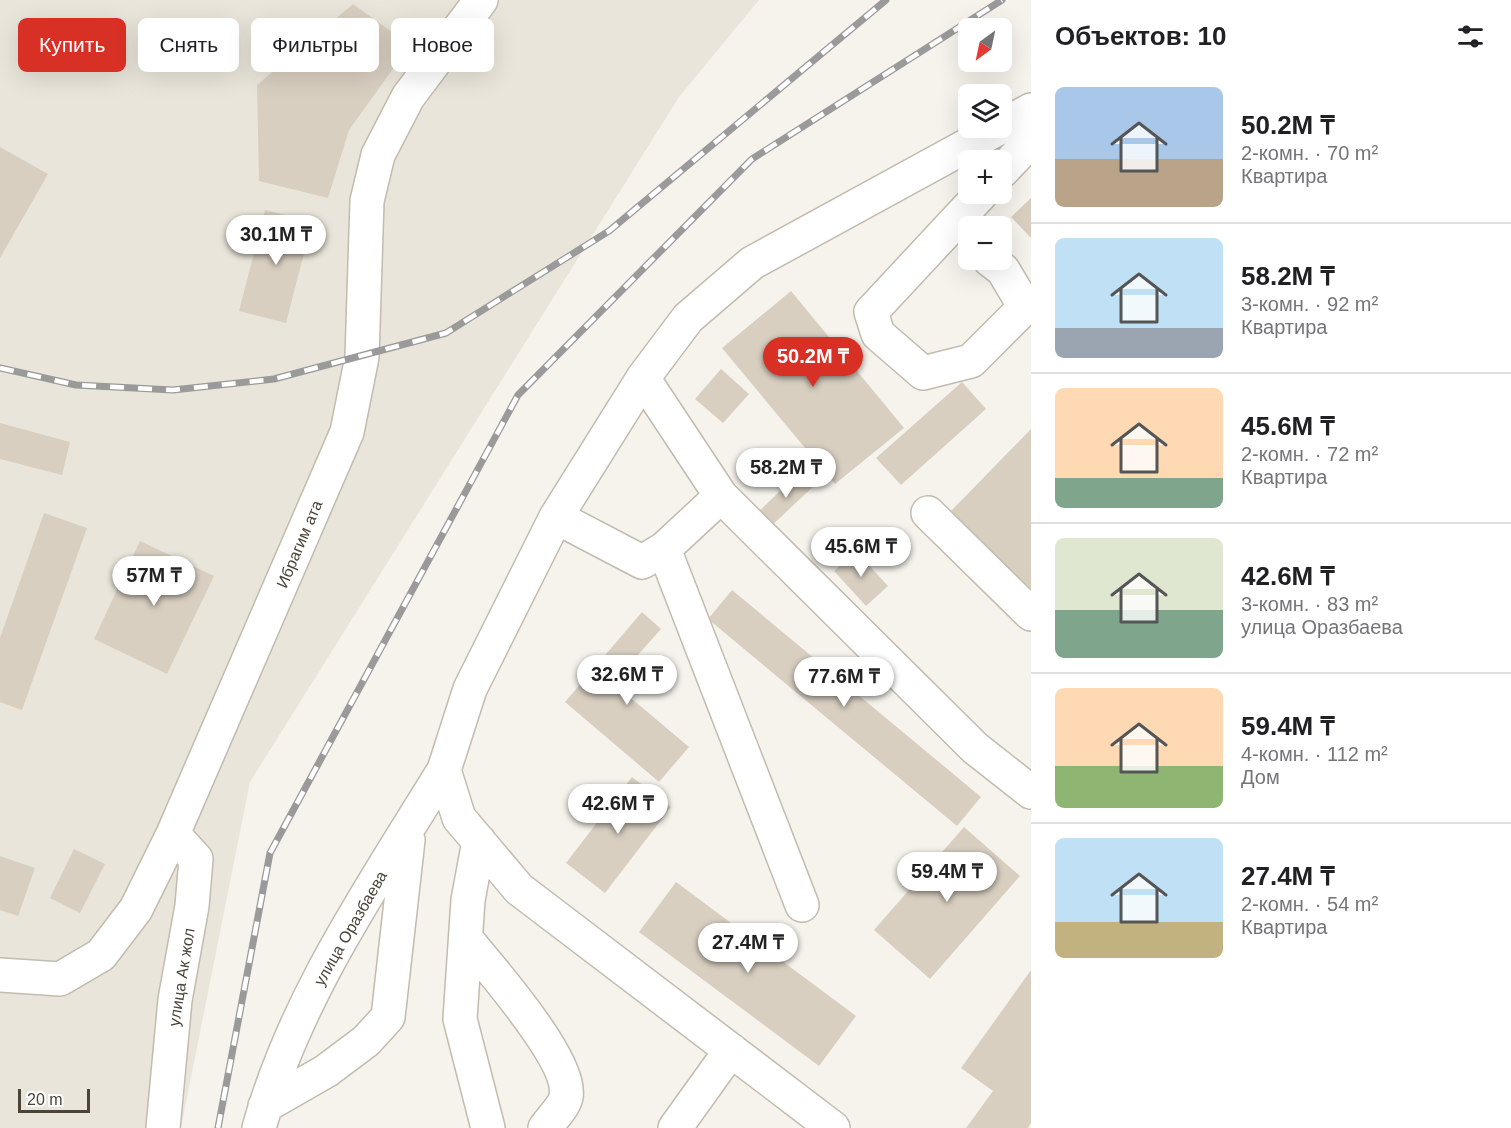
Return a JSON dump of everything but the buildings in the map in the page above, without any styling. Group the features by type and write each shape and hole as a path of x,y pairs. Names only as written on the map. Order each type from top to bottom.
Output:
{"street":[{"path":"475,10 507,0"},
{"name":"Ибрагим ата","path":"0,975 60,979 101,955 136,909 173,834 348,432 362,357 367,201 378,155 408,97 475,10"},
{"name":"улица Оразбаева","path":"1012,121 1031,110"},
{"name":"улица Оразбаева","path":"262,1117 270,1088 325,965 444,770 470,689 556,517 644,378 688,318 752,263 981,138"},
{"path":"1012,161 1031,144"},
{"path":"958,235 871,312 878,334 923,373 971,361 1024,307 1003,270"},
{"path":"644,378 721,496 975,748 1031,792"},
{"path":"556,517 642,562 664,549 721,496"},
{"path":"928,513 1031,614"},
{"path":"664,549 802,905"},
{"path":"444,770 459,819 519,889 833,1128"},
{"path":"262,1117 366,1041 388,1017 393,952 409,827"},
{"name":"улица Ак жол","path":"164,1128 175,1000 192,906 196,859 173,834"},
{"path":"479,842 468,900 460,1019 488,1128"},
{"path":"467,940 531,1018 566,1082 566,1099 545,1128"},
{"path":"675,1128 731,1050"}],"shaded area":[{"path":"0,0 759,0 679,97 250,782 181,1128 0,1128"}],"railway":[{"path":"0,368 76,385 173,390 274,379 446,333 609,231 886,0"},
{"path":"218,1128 270,853 518,395 752,159 1002,0"}]}
